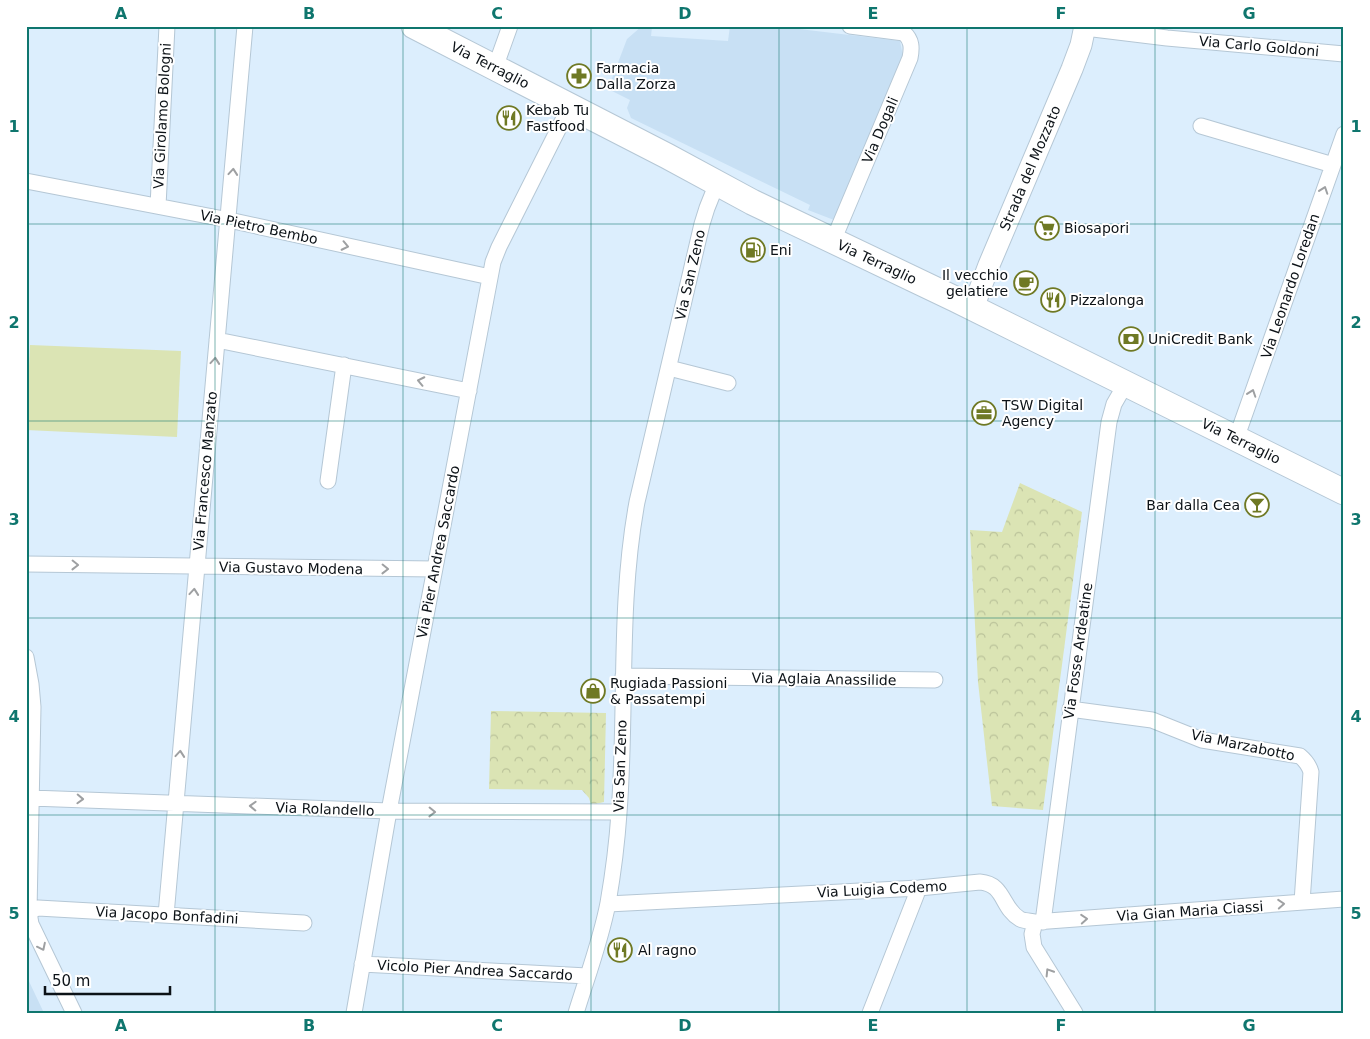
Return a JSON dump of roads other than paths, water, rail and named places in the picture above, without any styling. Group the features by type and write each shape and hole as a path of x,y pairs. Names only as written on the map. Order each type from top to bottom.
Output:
{"main road":[{"name":"Via Terraglio","path":"414,26 752,202 974,308 1344,492"}],"street":[{"name":"Via Girolamo Bologni","path":"158,206 167,26"},
{"name":"Via Francesco Manzato","path":"166,915 245,26"},
{"path":"495,68 510,26"},
{"name":"Via Dogali","path":"833,241 910,58 910,42 908,36 904,33 888,28 850,26"},
{"name":"Via Carlo Goldoni","path":"1085,27 1167,38 1344,54"},
{"name":"Strada del Mozzato","path":"974,308 989,265 1072,69 1085,27"},
{"name":"Via Pier Andrea Saccardo","path":"354,1013 389,811 490,277 499,247 570,106"},
{"path":"1201,126 1333,165"},
{"name":"Via Leonardo Loredan","path":"1236,439 1344,134"},
{"name":"Via Pietro Bembo","path":"26,181 229,220 490,277"},
{"name":"Via San Zeno","path":"576,1013 608,904 619,812 627,566 631,536 668,368 707,208 717,183"},
{"path":"217,340 469,391"},
{"path":"328,481 344,365"},
{"path":"668,368 728,383"},
{"name":"Via Fosse Ardeatine","path":"1039,922 1109,422 1114,404 1126,385"},
{"name":"Via Gustavo Modena","path":"26,564 435,569"},
{"path":"26,657 33,707 29,912 31,924 74,1013"},
{"name":"Via Aglaia Anassilide","path":"623,676 935,680"},
{"name":"Via Marzabotto","path":"1070,709 1152,720 1202,740 1300,756 1305,760 1311,772 1302,902"},
{"name":"Via Rolandello","path":"31,798 389,811 619,812"},
{"name":"Via Luigia Codemo","path":"608,904 988,883 994,886 1000,893 1010,912 1021,920 1039,922"},
{"path":"870,1013 919,888"},
{"name":"Via Gian Maria Ciassi","path":"1039,922 1344,899"},
{"name":"Via Jacopo Bonfadini","path":"29,912 38,908 304,923"},
{"path":"1039,922 1032,934 1034,947 1076,1013"},
{"name":"Vicolo Pier Andrea Saccardo","path":"362,964 587,976"}],"place":[{"name":"Farmacia Dalla Zorza","path":"579,76"},
{"name":"Kebab Tu Fastfood","path":"509,118"},
{"name":"Biosapori","path":"1047,228"},
{"name":"Eni","path":"753,250"},
{"name":"Il vecchio gelatiere","path":"1026,283"},
{"name":"Pizzalonga","path":"1053,300"},
{"name":"UniCredit Bank","path":"1131,339"},
{"name":"TSW Digital Agency","path":"984,413"},
{"name":"Bar dalla Cea","path":"1257,505"},
{"name":"Rugiada Passioni & Passatempi","path":"593,691"},
{"name":"Al ragno","path":"620,950"}]}
